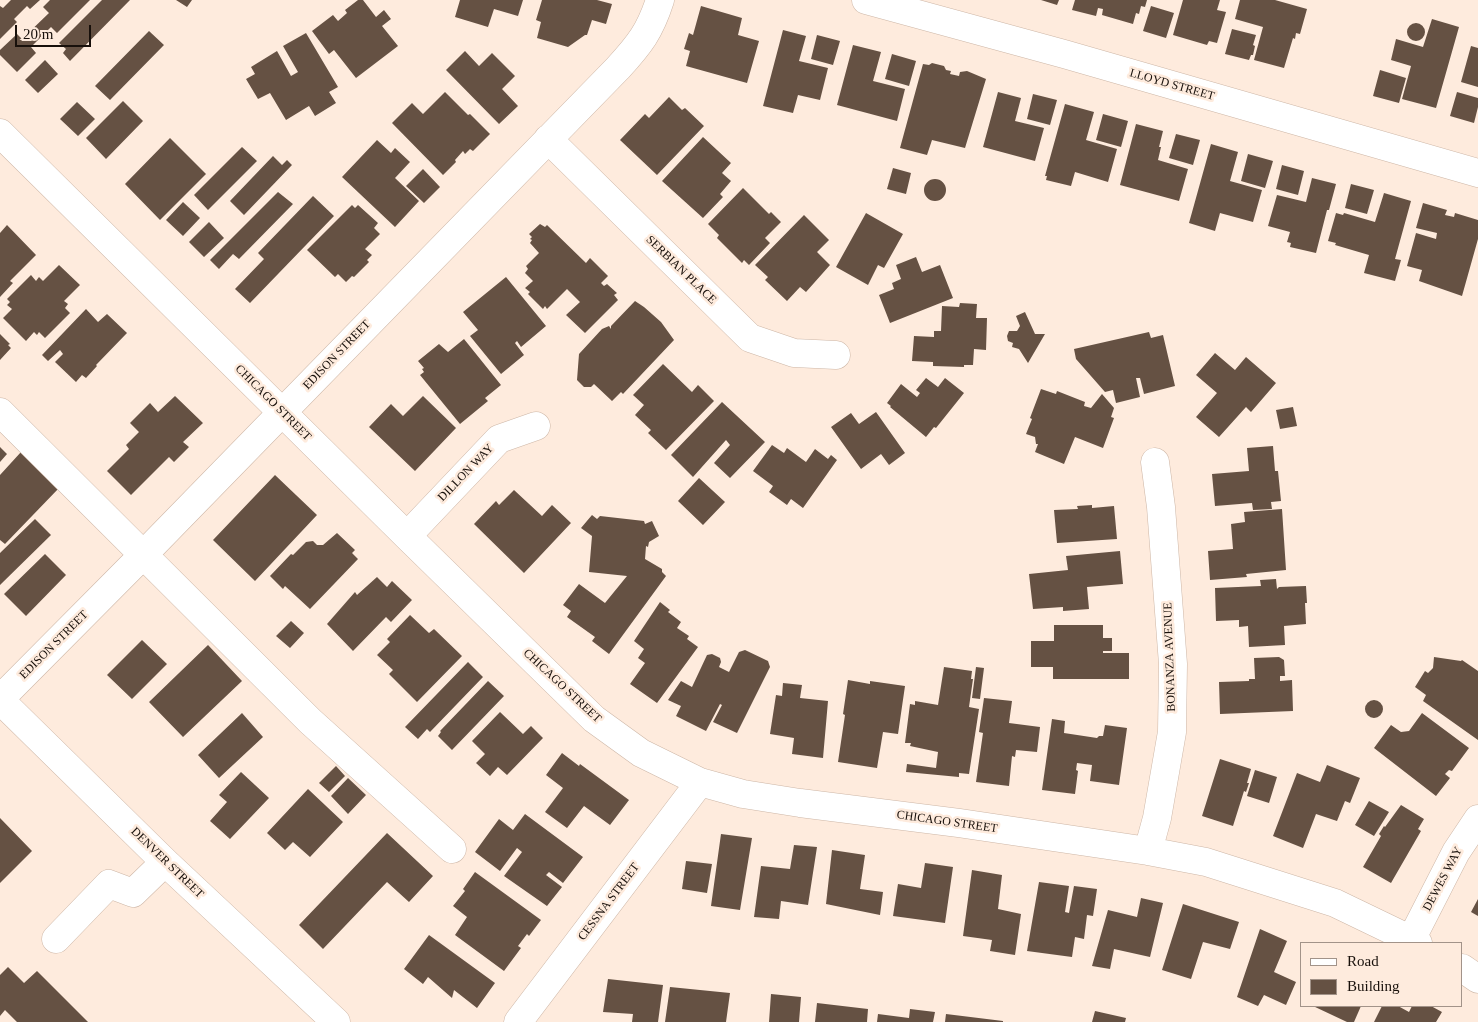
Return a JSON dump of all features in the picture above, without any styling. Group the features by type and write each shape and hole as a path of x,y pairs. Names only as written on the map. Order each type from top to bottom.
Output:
{"street":[{"name":"EDISON STREET","path":"0,700 637,47 653,22 660,0"},
{"name":"LLOYD STREET","path":"866,0 1064,54 1478,172"},
{"name":"CHICAGO STREET","path":"0,133 594,719 641,753 700,782 743,794 959,823 1148,851 1206,862 1335,903 1414,942"},
{"name":"SERBIAN PLACE","path":"548,139 750,338 794,353 836,355"},
{"path":"0,412 310,721 452,849"},
{"name":"DILLON WAY","path":"407,536 499,439 536,426"},
{"name":"BONANZA AVENUE","path":"1148,851 1157,818 1172,732 1173,664 1161,507 1155,462"},
{"name":"DENVER STREET","path":"0,700 326,1019"},
{"name":"CESSNA STREET","path":"518,1022 700,782"},
{"name":"DEWES WAY","path":"1414,942 1456,852 1478,819"},
{"path":"56,939 109,884 133,893 165,862"},
{"path":"1463,969 1478,979"}],"building":[{"path":"11,0 40,0 30,9 27,6 14,19 17,22 0,39 0,6 3,8"},
{"path":"50,0 90,0 57,33 51,27 31,47 36,53 17,72 0,55 0,50 17,34 22,39 49,13 43,7"},
{"path":"102,0 130,0 70,61 63,53 66,49 59,43"},
{"path":"176,0 192,0 187,7"},
{"path":"358,0 363,0 376,17 384,10 391,19 382,26 398,46 356,78 334,50 329,54 312,31 333,15 338,21 347,13 345,10"},
{"path":"460,0 523,0 518,16 494,9 488,27 455,17"},
{"path":"542,0 597,0 612,4 606,24 592,20 587,35 568,47 537,38 541,22 536,20"},
{"path":"1041,0 1059,0 1057,5"},
{"path":"1075,0 1147,0 1145,7 1141,6 1139,14 1136,13 1133,24 1102,15 1103,9 1098,8 1096,16 1072,10"},
{"path":"1183,0 1220,0 1217,10 1226,12 1217,43 1209,41 1207,45 1173,35"},
{"path":"1240,0 1275,0 1307,9 1300,34 1296,33 1295,39 1293,38 1284,68 1254,60 1263,27 1235,19"},
{"path":"701,6 742,18 738,35 759,41 747,83 686,66 690,51 684,49 689,33 693,35"},
{"path":"1151,6 1174,13 1166,38 1143,31"},
{"path":"1432,19 1459,27 1436,108 1402,99 1411,66 1391,60 1396,39 1423,47"},
{"path":"1416,23 1422,26 1425,32 1422,38 1416,41 1410,38 1407,32 1410,26"},
{"path":"1232,29 1256,35 1253,55 1251,55 1249,60 1225,54"},
{"path":"783,30 806,36 799,61 828,68 820,100 798,95 793,113 763,106"},
{"path":"149,31 164,45 110,100 95,86"},
{"path":"306,33 338,87 329,92 336,103 315,116 309,106 286,120 270,93 258,99 246,79 255,74 251,67 277,51 291,76 298,72 283,46"},
{"path":"817,35 840,41 833,65 811,59"},
{"path":"853,45 881,52 873,81 905,89 897,121 837,105"},
{"path":"1471,46 1478,48 1478,87 1461,82"},
{"path":"465,51 479,66 492,53 515,76 502,89 518,106 499,124 446,70"},
{"path":"892,54 916,61 909,86 885,79"},
{"path":"45,60 58,74 38,93 25,80"},
{"path":"932,63 944,66 946,70 951,71 950,74 959,76 960,72 967,71 986,79 965,148 932,140 927,155 900,148 923,64 929,65"},
{"path":"1380,70 1406,78 1399,103 1373,96"},
{"path":"445,92 490,134 473,151 470,149 465,154 463,151 455,160 456,162 443,175 392,123 412,103 423,114"},
{"path":"998,92 1021,98 1015,121 1044,128 1035,161 983,147"},
{"path":"1457,92 1478,98 1474,123 1450,116"},
{"path":"1033,94 1057,100 1050,125 1027,119"},
{"path":"669,97 682,110 685,108 704,126 657,175 620,140 645,114 649,118"},
{"path":"123,101 143,121 106,159 86,138"},
{"path":"77,102 95,119 78,136 60,119"},
{"path":"1065,104 1094,112 1086,140 1117,149 1108,182 1075,172 1071,186 1046,180 1047,176 1045,176"},
{"path":"1103,114 1128,121 1121,147 1096,140"},
{"path":"1136,124 1163,131 1158,160 1188,169 1179,201 1120,185"},
{"path":"1176,134 1200,140 1193,165 1169,158"},
{"path":"703,137 731,163 722,173 731,181 720,194 723,197 703,218 662,181"},
{"path":"170,138 206,174 160,220 125,184"},
{"path":"377,140 391,153 395,148 410,162 395,178 419,201 395,227 342,177"},
{"path":"1211,144 1238,152 1230,181 1262,190 1253,222 1220,213 1215,231 1189,223"},
{"path":"242,147 257,161 208,210 194,195"},
{"path":"1248,154 1273,161 1265,188 1241,181"},
{"path":"273,156 282,165 287,160 292,165 244,215 230,201"},
{"path":"1282,165 1304,171 1298,195 1276,189"},
{"path":"893,168 911,173 906,194 887,189"},
{"path":"423,169 440,187 424,203 406,186"},
{"path":"1312,178 1336,184 1316,253 1290,247 1291,243 1287,242 1290,232 1268,226 1277,195 1306,202"},
{"path":"935,179 943,182 946,190 943,198 935,201 927,198 924,190 927,182"},
{"path":"1351,184 1374,190 1367,214 1345,208"},
{"path":"743,188 769,214 771,212 781,222 765,238 770,243 749,265 744,260 742,263 717,238 719,235 708,224"},
{"path":"278,192 293,204 239,259 233,254 219,269 210,260"},
{"path":"1384,193 1411,201 1395,259 1401,260 1395,281 1364,273 1369,255 1335,245 1336,243 1328,241 1336,213 1343,215 1344,213 1375,222"},
{"path":"313,196 334,216 250,303 235,289 264,259 258,253"},
{"path":"183,202 200,218 183,236 166,220"},
{"path":"1423,203 1447,210 1445,215 1454,217 1455,213 1478,220 1478,239 1462,296 1419,281 1422,270 1407,266 1416,233 1436,239 1437,233 1416,228"},
{"path":"352,205 355,208 358,205 378,223 374,228 380,234 365,249 372,255 367,260 369,262 346,282 338,274 335,277 307,250"},
{"path":"866,213 903,234 884,268 878,265 868,285 836,267"},
{"path":"804,215 829,240 817,252 830,265 806,292 800,287 787,301 765,280 768,277 755,265"},
{"path":"209,222 224,238 204,257 189,242"},
{"path":"540,224 545,227 547,225 586,263 590,258 608,276 601,283 604,286 607,284 617,293 614,295 618,300 585,333 566,315 580,302 567,289 547,309 545,306 543,309 528,294 530,292 525,288 533,281 525,273 528,269 526,266 539,253 530,243 532,237 529,234"},
{"path":"7,225 36,255 10,281 13,283 0,297 0,233"},
{"path":"916,257 922,272 940,265 953,298 890,323 879,295 894,289 892,283 901,279 896,265"},
{"path":"59,265 80,285 64,301 68,304 65,308 70,313 45,338 39,332 37,335 34,332 26,341 3,318 12,309 7,305 10,302 7,299 31,275 36,281 39,277 43,281"},
{"path":"506,277 546,326 521,347 517,341 515,343 524,355 501,374 470,336 478,330 463,312"},
{"path":"635,301 661,322 674,340 623,394 621,392 612,401 594,384 591,387 584,387 577,380 579,354 602,329 609,326 611,329 611,326"},
{"path":"960,303 977,304 976,318 987,318 986,350 974,349 973,365 964,365 964,367 933,366 933,362 912,361 914,336 934,337 934,331 941,331 942,306 959,307"},
{"path":"86,309 98,322 107,314 127,333 86,378 82,375 76,382 55,362 63,354 60,350 48,361 42,355"},
{"path":"1025,312 1035,334 1045,334 1028,363 1019,349 1012,347 1013,343 1008,341 1007,336 1009,331 1017,331 1020,326 1016,316"},
{"path":"1149,332 1151,338 1163,335 1175,386 1144,394 1140,378 1136,378 1140,397 1116,403 1113,390 1105,392 1076,359 1074,349"},
{"path":"0,334 10,344 8,345 11,348 0,360"},
{"path":"464,339 501,385 485,398 488,401 460,424 420,375 424,372 422,369 424,368 418,361 439,344 448,352"},
{"path":"1215,353 1235,370 1246,357 1276,383 1251,412 1246,407 1219,437 1196,417 1217,393 1196,375"},
{"path":"663,364 692,392 698,385 714,401 666,450 648,433 651,430 635,415 644,405 633,395"},
{"path":"926,378 938,387 945,378 964,393 936,428 934,427 926,437 887,403 901,384 917,397 920,393 916,390"},
{"path":"1041,389 1056,394 1057,391 1085,402 1084,406 1091,408 1102,394 1114,408 1111,417 1114,418 1103,448 1075,437 1064,464 1035,452 1038,444 1036,444 1035,437 1026,434"},
{"path":"175,396 203,423 183,442 189,447 174,462 169,457 131,495 107,471 129,449 126,445 139,432 130,423 150,403 158,412"},
{"path":"423,396 456,428 415,471 369,427 391,404 403,416"},
{"path":"722,402 765,442 730,478 714,463 730,445 726,440 693,477 671,455"},
{"path":"1293,407 1297,426 1280,429 1276,410"},
{"path":"876,412 905,453 889,465 881,454 861,469 831,427 851,413 859,424"},
{"path":"772,445 784,453 787,448 806,462 815,449 828,459 831,455 837,460 803,508 791,499 787,505 769,492 773,486 753,471"},
{"path":"1273,446 1275,471 1278,471 1281,501 1271,502 1272,509 1253,510 1252,503 1215,506 1212,474 1249,471 1247,448"},
{"path":"0,447 7,454 0,462"},
{"path":"21,452 59,488 5,544 0,540 0,475"},
{"path":"275,475 317,515 255,581 213,540"},
{"path":"699,478 725,502 703,525 678,501"},
{"path":"514,490 542,516 552,505 571,523 524,573 474,524 496,501 499,505"},
{"path":"1092,505 1092,508 1114,506 1117,539 1057,543 1054,510 1078,509 1077,506"},
{"path":"1282,509 1286,570 1246,574 1247,577 1210,580 1208,551 1233,549 1231,524 1245,522 1244,512"},
{"path":"592,515 597,519 600,516 644,521 645,524 652,521 659,536 649,542 648,547 646,546 645,559 662,569 666,576 609,654 592,641 595,637 567,617 571,611 563,605 579,584 605,603 627,576 589,572 592,536 581,528"},
{"path":"35,519 51,535 0,585 0,553"},
{"path":"337,533 355,550 352,553 358,559 310,609 285,586 283,589 270,576 291,554 293,555 306,542 313,541 317,545 323,545"},
{"path":"1120,551 1123,584 1087,587 1089,609 1063,611 1063,607 1033,609 1029,574 1068,570 1066,556"},
{"path":"45,554 66,575 26,616 4,594"},
{"path":"377,577 387,587 392,581 412,600 391,622 386,617 353,651 327,624 355,592 357,595"},
{"path":"1276,579 1277,589 1279,587 1306,586 1306,624 1284,626 1285,645 1249,647 1248,626 1239,627 1239,620 1216,621 1215,588 1261,586 1260,580"},
{"path":"660,602 670,610 668,612 681,622 677,628 689,636 687,639 698,647 657,703 630,684 645,663 638,658 644,649 634,641"},
{"path":"410,615 429,633 434,629 462,656 417,702 389,674 393,670 377,655 390,642 387,639"},
{"path":"291,621 304,633 290,648 276,636"},
{"path":"1054,625 1103,625 1103,638 1112,638 1112,651 1103,651 1103,653 1129,653 1129,679 1053,679 1053,667 1031,667 1031,641 1054,641"},
{"path":"142,640 167,664 132,699 107,675"},
{"path":"208,645 242,681 183,737 149,702"},
{"path":"745,650 768,661 770,667 737,733 713,722 722,705 720,704 706,731 676,716 681,706 668,700 681,681 692,687 707,655 712,654 720,658 719,667 729,672 739,652"},
{"path":"1279,657 1284,660 1285,676 1280,676 1280,681 1292,680 1293,711 1220,714 1219,682 1255,679 1254,658"},
{"path":"1434,657 1462,660 1478,671 1478,740 1423,701 1426,695 1415,687 1425,671 1428,673 1433,668"},
{"path":"468,662 483,677 430,732 427,729 418,739 405,727"},
{"path":"944,667 972,671 971,679 973,679 969,707 979,709 969,774 959,773 959,777 906,772 907,764 936,768 938,752 910,746 911,743 905,743 910,704 915,705 915,701 938,705"},
{"path":"976,667 984,668 980,699 972,698"},
{"path":"848,680 870,684 870,681 905,686 898,734 883,732 877,768 838,762"},
{"path":"488,681 504,696 452,750 438,736 440,731"},
{"path":"783,683 802,685 800,698 828,701 823,758 792,754 794,738 770,734 776,695 782,696"},
{"path":"984,698 1012,701 1009,723 1040,727 1037,752 1016,750 1015,757 1012,756 1009,786 976,782 983,733 979,732"},
{"path":"1374,700 1380,703 1383,709 1380,715 1374,718 1368,715 1365,709 1368,703"},
{"path":"500,712 523,734 531,726 543,738 507,775 498,767 490,776 476,763 485,754 472,741"},
{"path":"242,713 263,737 219,778 198,755"},
{"path":"1422,713 1469,748 1452,771 1449,770 1445,774 1450,778 1436,796 1374,748 1391,725 1401,732 1409,731"},
{"path":"1052,719 1065,721 1064,733 1097,738 1103,736 1105,725 1127,728 1119,785 1090,781 1092,765 1077,763 1076,770 1078,771 1075,794 1042,790"},
{"path":"562,753 629,800 610,825 584,806 567,828 545,812 563,788 546,775"},
{"path":"1220,759 1251,769 1247,783 1249,783 1246,792 1244,791 1233,826 1202,816"},
{"path":"1327,765 1360,778 1350,803 1345,801 1337,821 1316,814 1303,848 1273,836 1297,773 1320,782"},
{"path":"336,766 345,776 329,792 319,783"},
{"path":"1255,770 1277,777 1269,803 1247,796"},
{"path":"241,772 269,798 230,839 210,821 227,802 219,795"},
{"path":"348,778 366,795 348,814 331,796"},
{"path":"308,789 343,822 310,857 293,842 285,850 267,833"},
{"path":"1369,801 1389,812 1374,836 1355,825"},
{"path":"1401,805 1424,819 1418,829 1421,831 1391,883 1363,867 1381,836 1379,834"},
{"path":"525,814 583,857 563,883 549,872 546,875 562,887 547,906 504,876 522,852 517,848 500,871 475,852 499,819 513,830"},
{"path":"0,818 32,851 0,883"},
{"path":"387,833 433,876 409,902 387,882 323,949 299,925"},
{"path":"721,834 752,838 740,910 711,906"},
{"path":"794,845 817,847 808,905 781,901 779,919 754,917 761,866 790,869"},
{"path":"832,850 865,855 860,889 883,892 880,915 826,904"},
{"path":"686,861 712,864 707,893 682,889"},
{"path":"925,863 953,867 945,923 893,916 898,884 921,888"},
{"path":"972,870 1002,875 998,909 1021,914 1015,955 990,951 992,940 963,936"},
{"path":"475,872 541,920 529,936 527,934 518,946 521,948 504,971 455,935 467,917 453,906 465,891 463,889"},
{"path":"1039,882 1069,886 1065,912 1069,913 1074,886 1097,889 1093,916 1087,915 1084,939 1075,937 1072,957 1027,951"},
{"path":"1141,898 1163,903 1150,957 1114,949 1110,969 1092,966 1108,910 1137,917"},
{"path":"1478,899 1478,916 1471,912"},
{"path":"1183,904 1239,922 1230,949 1203,942 1191,979 1162,970"},
{"path":"1260,929 1287,941 1274,972 1296,982 1286,1005 1264,995 1258,1006 1237,997"},
{"path":"429,935 495,983 477,1008 454,990 452,998 428,977 423,984 404,969"},
{"path":"8,967 24,983 37,971 88,1022 17,1022 5,1010 0,1016 0,975"},
{"path":"608,979 663,985 658,1022 632,1022 633,1014 603,1012"},
{"path":"670,987 730,993 726,1022 665,1022"},
{"path":"771,994 801,997 799,1022 769,1022"},
{"path":"817,1003 868,1009 867,1022 815,1022"},
{"path":"1315,1007 1361,1007 1354,1022 1347,1022"},
{"path":"1382,1007 1400,1007 1409,1012 1412,1007 1433,1007 1442,1012 1436,1022 1374,1022"},
{"path":"910,1009 935,1012 933,1022 877,1022 878,1014 909,1018"},
{"path":"1095,1011 1126,1018 1125,1022 1092,1022"},
{"path":"946,1014 1003,1021 1003,1022 945,1022"}]}
